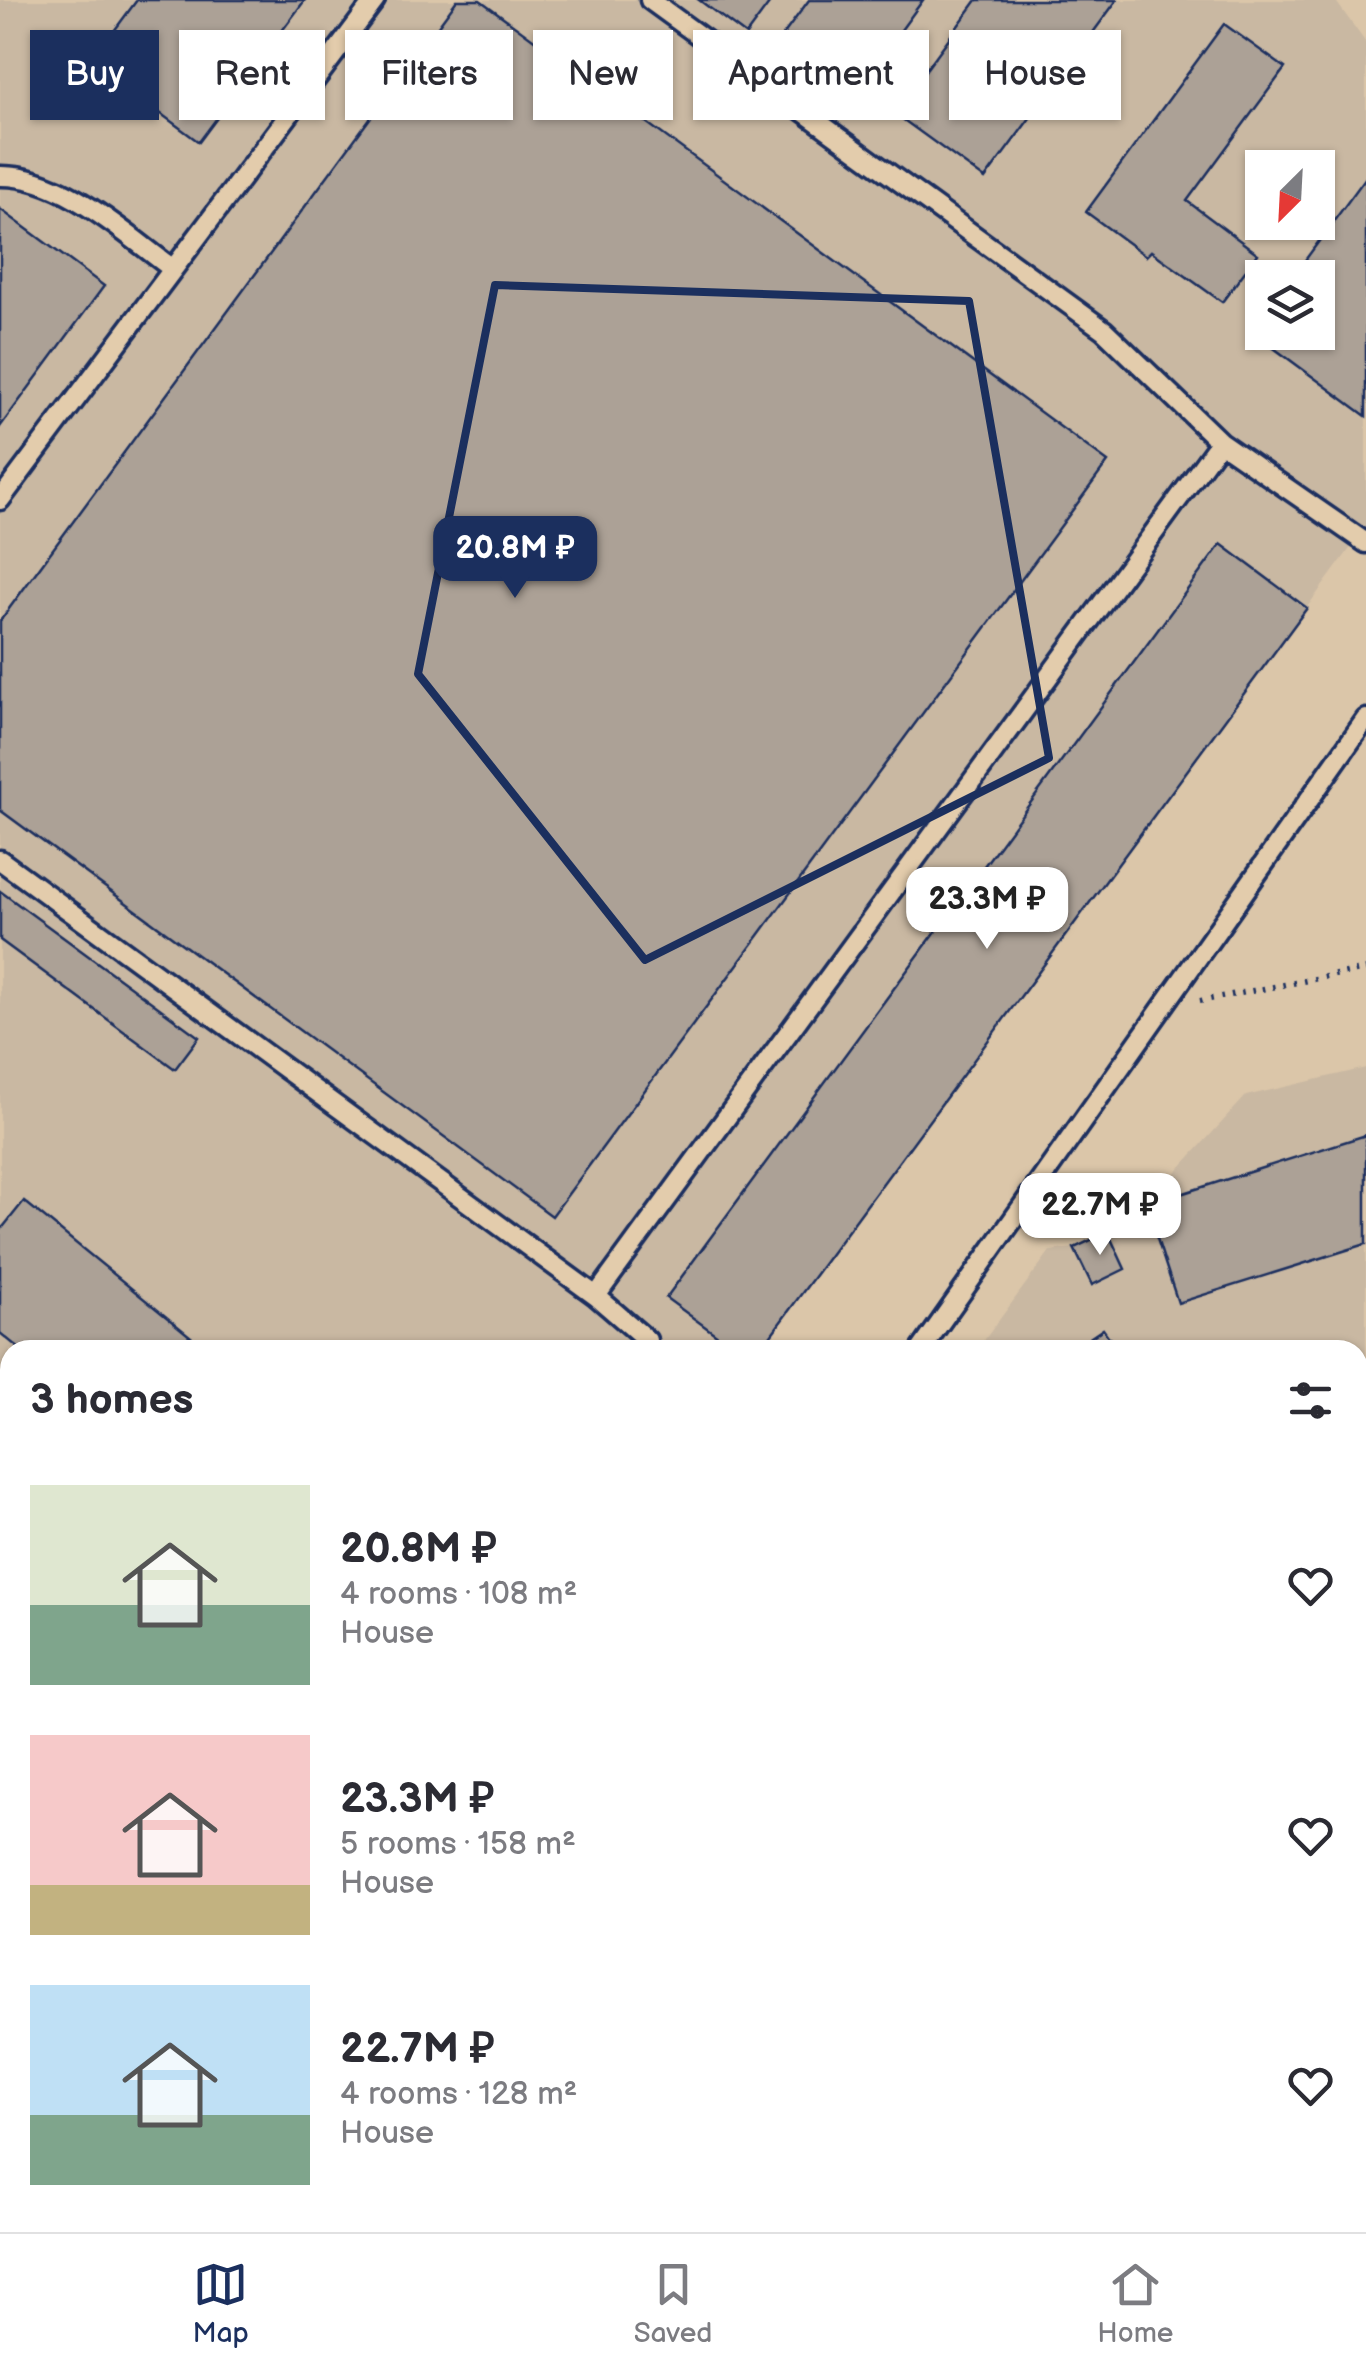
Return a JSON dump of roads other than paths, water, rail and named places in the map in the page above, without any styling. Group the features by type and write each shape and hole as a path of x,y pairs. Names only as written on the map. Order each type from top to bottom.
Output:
{"lane":[{"path":"0,500 374,0"},
{"path":"650,0 1104,330 1220,442 1366,543"},
{"path":"0,176 44,182 92,209 173,269"},
{"path":"596,1296 1220,442"},
{"path":"928,1340 1366,719"},
{"path":"0,860 596,1296 647,1340"}]}
